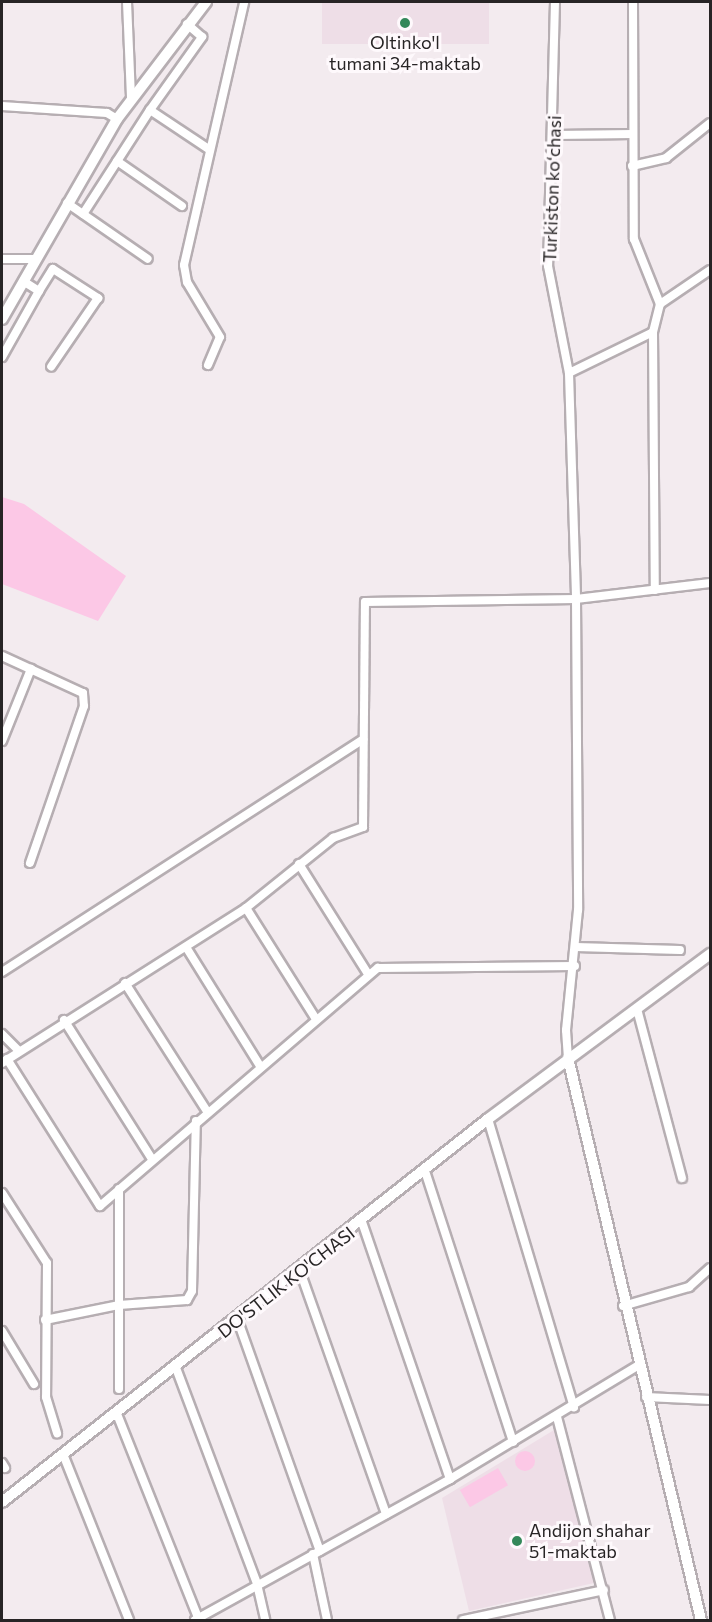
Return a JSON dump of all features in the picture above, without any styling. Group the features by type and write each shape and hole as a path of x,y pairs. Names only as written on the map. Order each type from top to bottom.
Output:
{"street":[{"path":"127,2 131,99"},
{"path":"2,319 117,120 187,24 206,2"},
{"path":"208,365 220,337 183,273 244,2"},
{"name":"Turkiston koʻchasi","path":"555,2 555,135 548,266 569,373 576,599 576,947 566,1030 568,1058"},
{"path":"633,2 634,239 660,304 653,332 655,590"},
{"path":"83,214 150,110 202,36 187,24"},
{"path":"2,106 107,113 117,120"},
{"path":"150,110 210,150"},
{"path":"632,166 666,158 711,123"},
{"path":"555,135 633,134"},
{"path":"117,160 182,206"},
{"path":"67,203 148,259"},
{"path":"2,259 35,259"},
{"path":"2,357 52,269 98,298 51,367"},
{"path":"660,304 711,270"},
{"path":"22,281 39,291"},
{"path":"569,373 653,332"},
{"path":"575,966 390,965 368,974 119,1189 97,1205 4,1061 64,1020 246,909 333,838 365,824 363,739 365,602 576,599 711,583"},
{"path":"2,656 77,688 84,706 30,863"},
{"path":"2,741 31,669"},
{"path":"2,972 363,739"},
{"path":"299,864 368,974"},
{"path":"246,909 316,1019"},
{"path":"186,947 260,1066"},
{"path":"576,947 680,950"},
{"name":"DO'STLIK KO'CHASI","path":"2,1502 238,1321 488,1119 711,954"},
{"path":"125,983 207,1111"},
{"path":"637,1009 681,1178"},
{"path":"64,1020 152,1159"},
{"path":"2,1034 19,1051"},
{"path":"568,1058 623,1306 701,1620"},
{"path":"488,1119 574,1407"},
{"path":"45,1320 119,1305 191,1296 196,1121"},
{"path":"425,1171 513,1442"},
{"path":"119,1189 119,1389"},
{"path":"2,1193 46,1263 46,1397 57,1434"},
{"path":"362,1222 450,1479"},
{"path":"623,1306 689,1287 711,1268"},
{"path":"300,1271 386,1514"},
{"path":"238,1321 316,1552 327,1620"},
{"path":"2,1331 34,1384"},
{"path":"117,1414 198,1620 257,1584 450,1479 574,1407 639,1365"},
{"path":"176,1368 257,1584 265,1620"},
{"path":"646,1396 711,1400"},
{"path":"557,1417 610,1620"},
{"path":"63,1454 129,1620"},
{"path":"463,1620 479,1619 604,1590"}],"shaded area":[{"name":"Oltinko'l tumani 34-maktab","path":"322,2 489,2 489,44 322,44"},
{"path":"2,497 24,504 126,576 98,621 2,584"},
{"name":"Andijon shahar 51-maktab","path":"554,1430 594,1583 469,1611 442,1498"},
{"path":"525,1451 532,1454 535,1461 532,1468 525,1471 518,1468 515,1461 518,1454"},
{"path":"498,1468 508,1485 470,1507 460,1490"}],"place":[{"name":"Oltinko'l tumani 34-maktab","path":"405,23"},
{"name":"Andijon shahar 51-maktab","path":"517,1541"}]}
